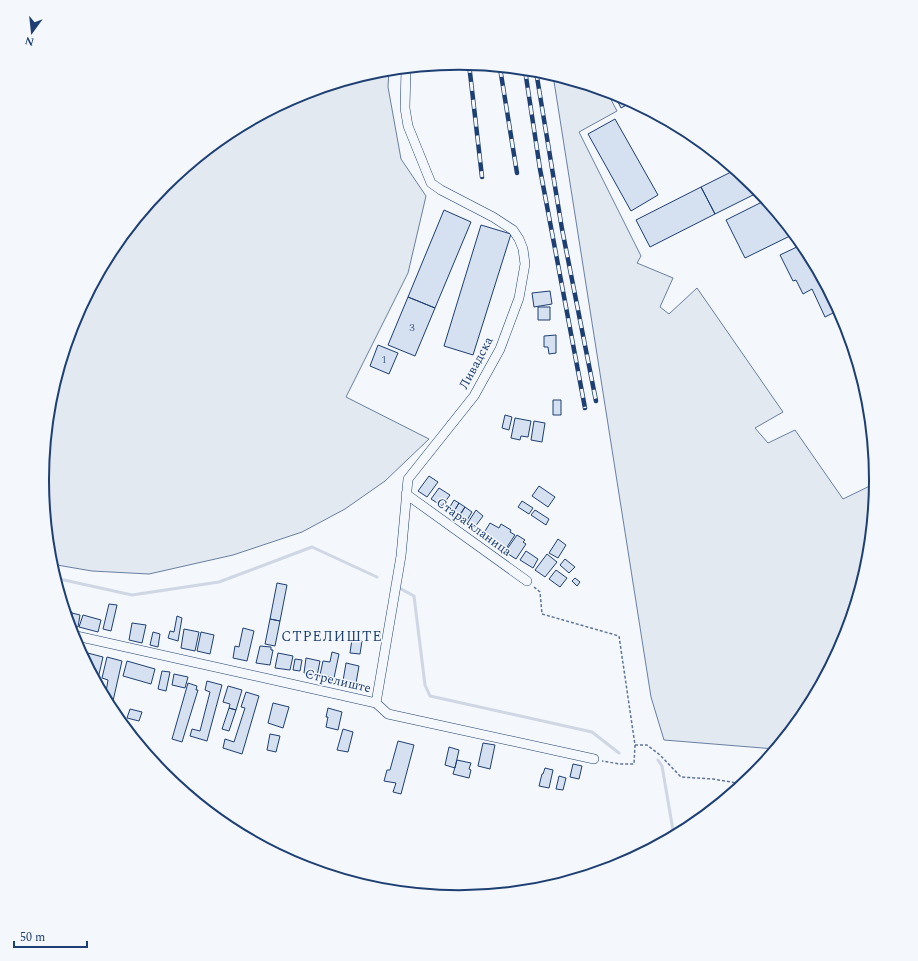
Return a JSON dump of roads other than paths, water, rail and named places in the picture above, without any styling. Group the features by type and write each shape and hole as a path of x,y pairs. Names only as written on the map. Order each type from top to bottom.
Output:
{"street":[{"name":"Ливадска","path":"376,703 400,556 408,479 474,396 500,349 519,298 525,264 519,239 513,230 431,183 408,126 405,108 406,74"},
{"name":"Стара кланица","path":"406,494 527,581"},
{"name":"Стрелиште","path":"80,637 376,703 388,714 594,759"}],"waterway":[{"path":"61,579 132,595 219,582 312,547 377,577"},
{"path":"401,589 414,596 425,685 430,696 592,732 619,753"},
{"path":"658,760 662,766 673,830"}],"railway":[{"path":"470,70 482,177"},
{"path":"501,73 517,173"},
{"path":"526,76 540,169 585,408"},
{"path":"537,78 562,229 596,401"}],"district":[{"name":"СТРЕЛИШТЕ","path":"332,636"}]}
